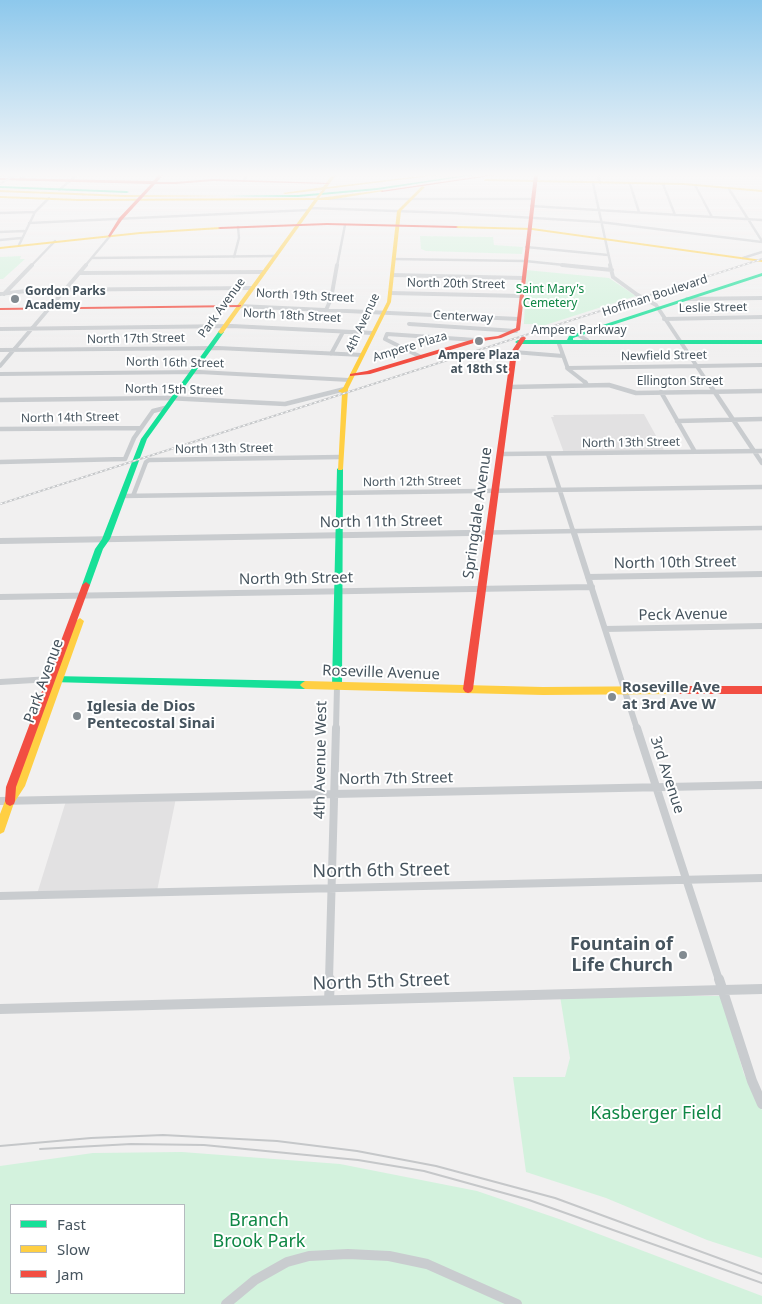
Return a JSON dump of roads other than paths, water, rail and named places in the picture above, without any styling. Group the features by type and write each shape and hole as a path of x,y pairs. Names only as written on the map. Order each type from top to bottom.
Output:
{"main road":[{"path":"0,248 20,242 110,236"},
{"name":"Park Avenue","path":"0,828 10,801 11,786 106,549 106,539 144,439 290,236"},
{"name":"4th Avenue","path":"343,401 349,381 389,302 396,236"},
{"path":"476,340 511,333 519,328 528,236"},
{"path":"581,236 762,261"},
{"name":"Hoffman Boulevard","path":"571,342 570,337 584,336 657,308 762,274"},
{"name":"North 19th Street","path":"0,308 239,306"},
{"path":"511,333 525,341"},
{"name":"Ampere Parkway","path":"584,336 679,341"},
{"name":"Ampere Plaza","path":"349,381 368,373 476,340"},
{"name":"Ampere Parkway","path":"525,341 762,340"},
{"name":"Ampere Parkway","path":"525,341 559,344 571,342"},
{"name":"Springdale Avenue","path":"468,689 514,352 516,346 525,341"},
{"name":"4th Avenue West","path":"336,686 340,457 343,401"},
{"name":"Roseville Avenue","path":"55,679 626,692 762,690"}],"street":[{"path":"0,240 20,242 22,236"},
{"path":"0,366 110,236"},
{"path":"234,257 239,236"},
{"path":"326,310 331,298 343,236"},
{"path":"604,236 614,278 636,294 655,304 762,463"},
{"path":"713,236 762,242"},
{"path":"2,294 55,241"},
{"path":"526,247 608,255"},
{"path":"743,258 762,252"},
{"path":"92,258 275,256"},
{"path":"393,259 525,261 612,270"},
{"path":"80,273 264,272"},
{"path":"392,275 523,278"},
{"path":"2,294 66,290 252,288"},
{"name":"North 20th Street","path":"390,293 521,296"},
{"path":"686,299 762,298"},
{"name":"North 19th Street","path":"239,306 519,319"},
{"path":"407,335 411,314"},
{"name":"Leslie Street","path":"664,319 762,318"},
{"name":"Centerway","path":"409,324 511,333"},
{"name":"North 18th Street","path":"0,328 225,326 373,333"},
{"path":"331,354 343,332"},
{"path":"421,357 385,339 387,334 476,340"},
{"path":"559,344 567,368 582,378 587,386"},
{"name":"North 17th Street","path":"0,350 209,348 362,356"},
{"path":"514,352 563,356"},
{"name":"Newfield Street","path":"567,368 762,365"},
{"name":"North 16th Street","path":"0,374 192,372 349,381"},
{"name":"North 15th Street","path":"0,400 172,398 288,404 349,381"},
{"name":"Ellington Street","path":"510,387 615,386 633,392 762,391"},
{"path":"661,392 695,452"},
{"name":"Park Avenue","path":"0,462 125,458 134,438 154,410 165,408"},
{"path":"677,421 762,419"},
{"name":"North 14th Street","path":"0,429 141,428"},
{"name":"North 13th Street","path":"500,454 762,451"},
{"name":"3rd Avenue","path":"548,454 722,990 752,1081 762,1104"},
{"name":"North 13th Street","path":"133,496 146,462 149,460 340,457"},
{"name":"North 12th Street","path":"122,496 762,487"},
{"name":"North 11th Street","path":"0,541 762,528"},
{"name":"North 10th Street","path":"588,577 762,574"},
{"name":"North 9th Street","path":"0,597 592,587"},
{"name":"Peck Avenue","path":"605,629 762,626"},
{"name":"Roseville Avenue","path":"0,682 55,679"},
{"name":"4th Avenue West","path":"329,1000 336,686"},
{"name":"North 7th Street","path":"0,801 762,785"},
{"name":"North 6th Street","path":"0,896 762,878"},
{"name":"North 5th Street","path":"0,1009 762,988"},
{"path":"226,1304 255,1280 287,1262 309,1256 348,1254 389,1256 427,1264 451,1273 517,1304"}],"tram line":[{"path":"0,1146 91,1138 163,1135 277,1141 357,1151 436,1166 555,1198 762,1274"},
{"path":"40,1149 131,1144 204,1145 358,1160 424,1171 529,1200 762,1283"}],"railway":[{"path":"0,504 762,259"}],"place":[{"name":"Gordon Parks Academy","path":"15,299"},
{"name":"Ampere Plaza at 18th St","path":"479,341"},
{"name":"Roseville Ave at 3rd Ave W","path":"612,697"},
{"name":"Iglesia de Dios Pentecostal Sinai","path":"77,716"},
{"name":"Fountain of Life Church","path":"683,955"}],"park label":[{"name":"Saint Mary's Cemetery","path":"550,297"},
{"name":"Kasberger Field","path":"656,1114"},
{"name":"Branch Brook Park","path":"259,1231"}]}
